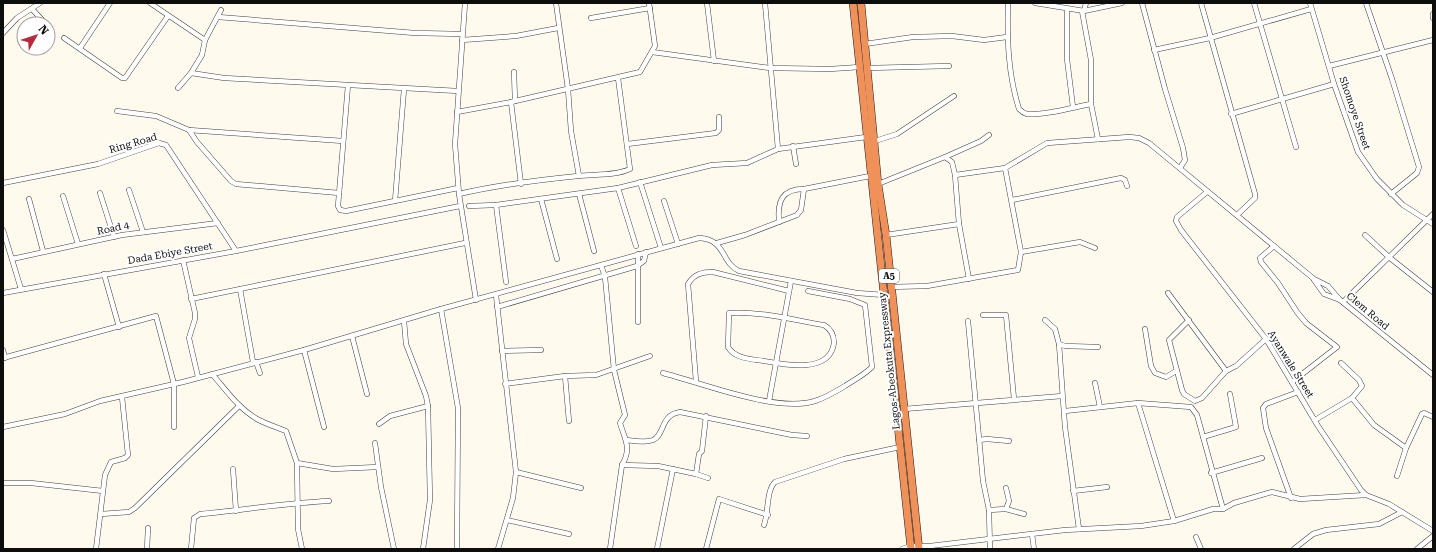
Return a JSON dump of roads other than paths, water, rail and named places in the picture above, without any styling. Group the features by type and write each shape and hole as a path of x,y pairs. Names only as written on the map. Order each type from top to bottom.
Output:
{"highway":[{"name":"Lagos-Abeokuta Expressway","path":"853,3 875,141 878,184 886,235 890,287 919,547"},
{"name":"Lagos-Abeokuta Expressway","path":"861,3 865,44 864,67 866,137 911,547"}],"street":[{"path":"3,33 17,18 40,3"},
{"path":"80,48 110,3"},
{"path":"150,3 205,40"},
{"path":"465,3 456,112 455,144 458,194 465,243 476,300"},
{"path":"556,3 558,28 568,89 571,131 579,176"},
{"path":"707,3 714,61"},
{"path":"765,3 778,149"},
{"path":"1008,3 1007,37 1010,76 1019,109 1026,114 1091,104"},
{"path":"1036,3 1083,11 1122,3"},
{"path":"1086,3 1083,11 1091,60 1091,104 1098,140"},
{"path":"1142,3 1154,50 1183,148 1184,160 1180,168"},
{"path":"1201,3 1255,196 1237,215"},
{"path":"1254,3 1281,100 1296,147"},
{"name":"Shomoye Street","path":"1310,3 1334,84 1358,152 1373,174 1391,194 1403,205 1433,224"},
{"path":"1366,3 1383,52 1419,171 1391,194"},
{"path":"456,112 513,102 640,72 652,52 655,42 650,6 591,18"},
{"path":"1067,8 1068,59 1073,107"},
{"path":"32,9 39,16"},
{"path":"1154,50 1210,38 1312,9"},
{"path":"178,88 191,73 202,55 205,40 221,10"},
{"path":"64,38 122,78 125,78 168,16"},
{"path":"218,17 415,33 462,34"},
{"path":"462,40 516,36 558,28"},
{"path":"865,44 930,36 952,36 984,40 1007,37"},
{"path":"1329,66 1433,40"},
{"path":"652,52 770,68 830,69 948,66"},
{"path":"514,72 513,102 521,184"},
{"path":"191,73 224,78 458,91"},
{"path":"458,194 479,189 596,175 630,169 618,78"},
{"path":"1231,114 1334,84"},
{"path":"348,85 338,206 342,212 458,188"},
{"path":"395,201 404,89"},
{"path":"875,141 897,134 954,96"},
{"path":"118,111 156,116 189,130 343,141"},
{"path":"627,144 716,133 719,130 719,117"},
{"path":"189,130 196,142 231,181 236,184 339,193"},
{"path":"878,184 945,157 981,141 989,135"},
{"path":"469,206 496,205 618,188 712,165 747,163 778,149 866,137"},
{"name":"Clem Road","path":"1006,168 1042,145 1129,137 1139,138 1180,168 1292,262 1314,279 1328,286 1341,301 1433,375"},
{"name":"Ring Road","path":"3,183 98,164 159,143 166,145 236,251"},
{"path":"793,146 796,164"},
{"path":"945,157 952,162 955,175 959,224 969,279"},
{"path":"890,287 927,286 1018,270 1021,252 1006,168 955,175"},
{"path":"779,222 779,207 784,195 792,190 870,176"},
{"path":"1012,200 1121,178 1125,180 1127,186"},
{"path":"640,182 662,248"},
{"path":"618,188 636,246"},
{"path":"3,427 65,414 100,402 304,350 441,309 699,238 717,243 797,215 801,210 804,189"},
{"path":"129,190 143,232"},
{"name":"Ayanwale Street","path":"1207,192 1177,217 1178,225 1266,339 1353,480 1366,495 1382,501 1433,531"},
{"path":"100,193 114,237"},
{"path":"579,194 594,250"},
{"path":"63,196 78,244"},
{"path":"29,199 43,251"},
{"path":"541,199 557,259"},
{"path":"664,201 678,244"},
{"path":"496,205 506,282"},
{"name":"Dada Ebiye Street","path":"3,293 236,251 460,206"},
{"path":"1314,279 1324,294 1341,301 1390,258 1433,214"},
{"name":"Road 4","path":"12,259 43,251 114,237 218,223"},
{"path":"886,235 959,224"},
{"path":"3,230 21,289"},
{"path":"1365,235 1390,258 1433,292"},
{"path":"1021,252 1080,242 1095,248"},
{"path":"191,299 465,243"},
{"path":"717,243 736,270 764,277 857,293 884,295"},
{"path":"1274,246 1260,258 1261,262 1278,283 1306,323 1337,347 1292,382"},
{"path":"497,307 605,277 637,266 644,261 646,252"},
{"path":"638,254 638,322"},
{"path":"183,260 195,319 190,338 198,378"},
{"path":"601,265 605,277 614,370 625,415 620,423 627,440 627,457 622,465 610,549"},
{"path":"696,381 688,284 691,278 700,273 713,272 789,291"},
{"path":"104,274 119,327"},
{"path":"770,401 778,364 784,317 791,281"},
{"path":"240,289 255,362 260,373"},
{"path":"663,373 696,381 741,395 794,404 815,401 865,374 872,367 865,305 850,299 808,291"},
{"path":"1168,293 1226,371"},
{"path":"496,295 516,472 515,490 498,549"},
{"path":"441,309 458,408 457,549"},
{"path":"729,313 784,317 828,328 834,340 832,352 826,358 809,365 793,367 778,364 740,357 731,351 727,341 729,313"},
{"path":"983,315 1006,314 1014,399"},
{"path":"3,350 4,358 156,316 174,384 174,427"},
{"path":"1045,320 1055,329 1059,344 1062,396 1079,529"},
{"path":"1189,320 1169,340 1176,371 1184,394 1195,402 1202,398 1226,371 1236,366 1266,339"},
{"path":"404,321 406,344 426,396 428,406 430,500 423,549"},
{"path":"968,321 983,481 989,510 990,549"},
{"path":"1145,329 1151,366 1155,374 1166,377 1176,371"},
{"path":"352,336 367,394"},
{"path":"1059,344 1065,346 1098,347"},
{"path":"304,350 324,427"},
{"path":"502,351 540,350"},
{"path":"505,384 565,376 596,375 614,370 650,356"},
{"path":"1315,420 1352,398 1362,386 1341,362"},
{"path":"212,374 239,406 256,418 286,431 297,464 298,529 302,549"},
{"path":"565,376 569,421"},
{"path":"1095,383 1100,407"},
{"path":"1291,498 1266,428 1263,408 1266,404 1298,392"},
{"path":"1203,437 1236,427 1230,394"},
{"path":"904,409 1062,396"},
{"path":"96,549 105,475 111,462 125,458 128,455 122,397"},
{"path":"1352,398 1374,425 1406,448"},
{"path":"1065,411 1138,403 1190,407 1196,415 1203,437 1222,509"},
{"path":"1138,403 1174,521"},
{"path":"101,514 124,513 135,508 239,406"},
{"path":"379,424 390,416 428,406"},
{"path":"627,440 640,442 656,438 666,419 676,413 706,416 792,435 807,436"},
{"path":"1397,476 1406,448 1422,414 1424,413 1433,417"},
{"path":"696,474 702,451 706,416"},
{"path":"979,440 987,439 1009,441"},
{"path":"375,443 378,467 394,549"},
{"path":"764,525 768,514 769,490 775,482 844,458 900,447"},
{"path":"1211,472 1262,458"},
{"path":"297,464 333,469 378,467"},
{"path":"622,465 655,465 708,478"},
{"path":"233,469 236,511"},
{"path":"657,549 673,469"},
{"path":"516,472 581,488"},
{"path":"3,483 32,483 103,491"},
{"path":"1073,490 1107,487"},
{"path":"1006,488 1009,501 1006,509"},
{"path":"902,549 1079,529 1141,526 1174,521 1213,509 1222,509 1234,503 1272,492 1291,498 1300,499 1366,495"},
{"path":"706,549 719,499 768,514"},
{"path":"191,549 196,515 297,502 329,501"},
{"path":"989,510 1006,509 1024,514"},
{"path":"1294,549 1313,534 1326,530 1379,524 1402,512"},
{"path":"507,520 569,534"},
{"path":"147,549 148,528"},
{"path":"1032,534 1034,549"},
{"path":"1417,549 1433,536"},
{"path":"1196,537 1201,549"}]}
